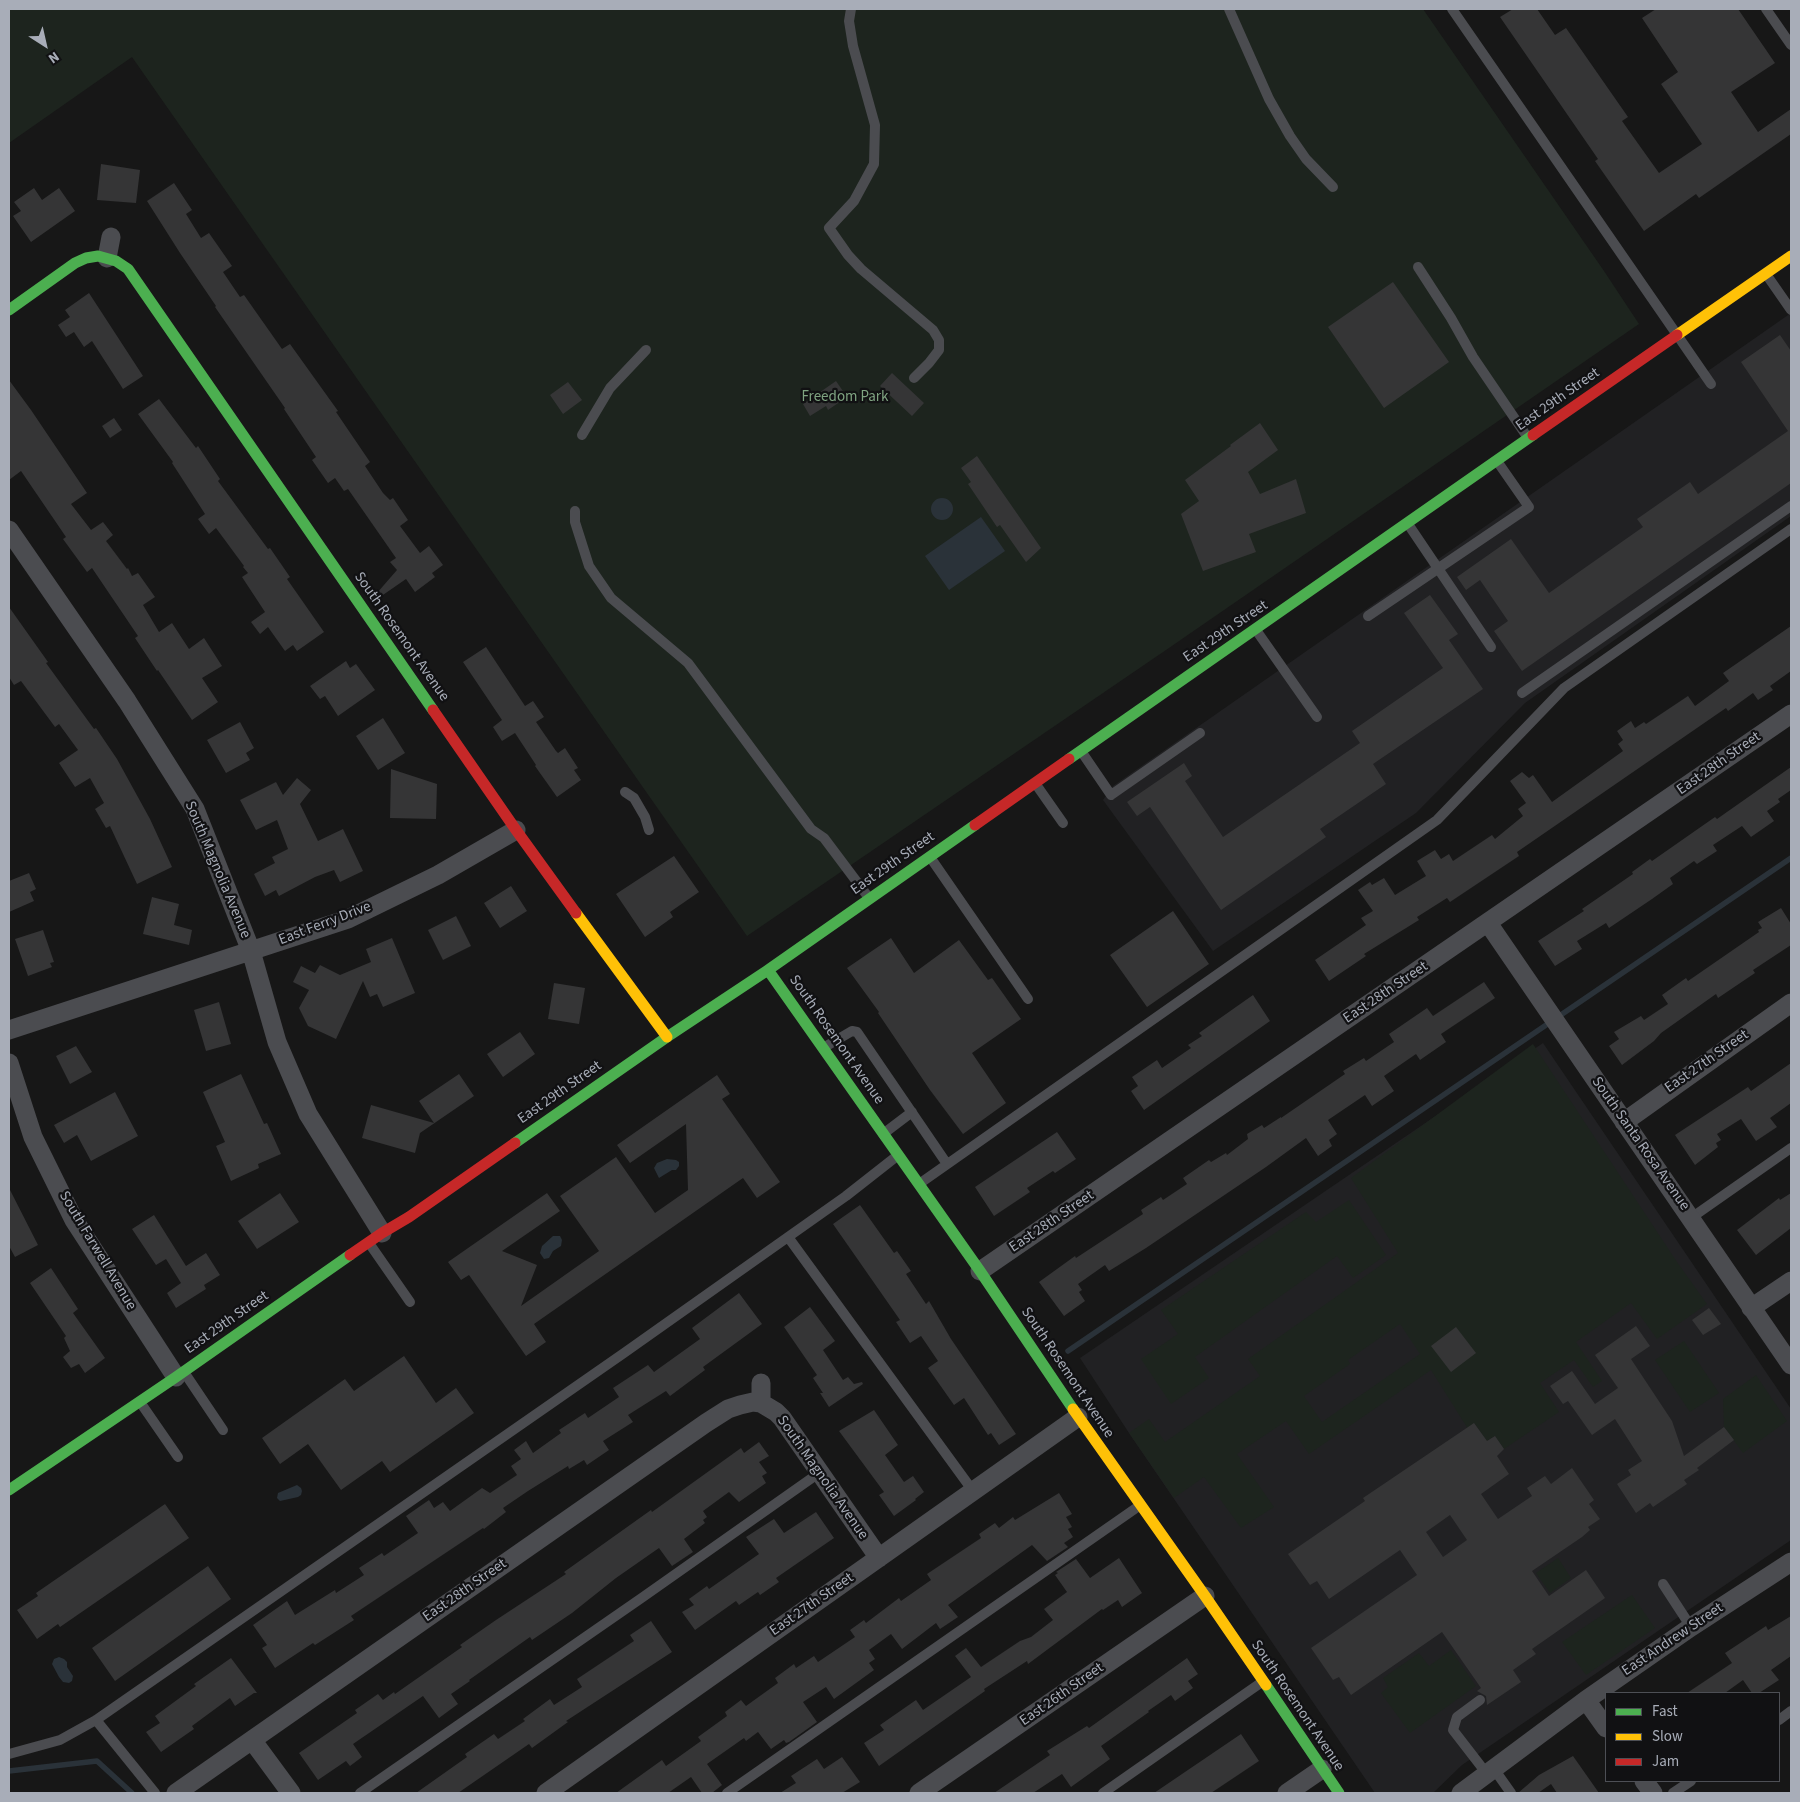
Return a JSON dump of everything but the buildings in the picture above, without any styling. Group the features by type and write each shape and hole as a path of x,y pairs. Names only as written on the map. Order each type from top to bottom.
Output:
{"street":[{"path":"9,310 75,263 86,258 98,256 108,258 112,237"},
{"name":"East 29th Street","path":"9,1490 667,1037 768,970 1791,256"},
{"name":"South Rosemont Avenue","path":"108,258 128,269 516,830 667,1037"},
{"name":"South Magnolia Avenue","path":"9,530 127,701 195,809 251,951 277,1042 308,1114 375,1238"},
{"name":"East 28th Street","path":"980,1271 1791,714"},
{"name":"East Ferry Drive","path":"9,1030 348,919 438,875 516,830"},
{"name":"South Santa Rosa Avenue","path":"1488,923 1791,1365"},
{"name":"South Rosemont Avenue","path":"768,970 980,1271 1078,1417 1205,1596 1340,1793"},
{"name":"East 27th Street","path":"1624,1122 1791,1003"},
{"name":"South Farwell Avenue","path":"9,1062 33,1137 74,1220 180,1374"},
{"path":"1751,1308 1791,1280"},
{"path":"761,1383 761,1403"},
{"name":"East 28th Street","path":"176,1793 706,1423 740,1405 753,1402 761,1403"},
{"name":"South Magnolia Avenue","path":"761,1403 776,1412 787,1424 879,1558"},
{"name":"East 27th Street","path":"546,1793 1078,1417"},
{"name":"East Andrew Street","path":"1461,1793 1586,1700 1691,1627 1791,1562"},
{"name":"East 26th Street","path":"919,1793 1205,1596"},
{"path":"1586,1700 1605,1727"},
{"path":"252,1740 291,1793"},
{"path":"1287,1793 1322,1769"},
{"path":"1645,1782 1653,1793"}],"lane":[{"path":"852,9 850,21 853,46 875,125 874,164 854,201 829,228 848,255 861,269 933,330 938,340 939,350 914,378"},
{"path":"1229,9 1268,99 1306,159 1333,186"},
{"path":"1452,9 1711,384"},
{"path":"1766,9 1791,45"},
{"path":"1418,268 1452,318 1474,357 1528,439"},
{"path":"1766,274 1791,310"},
{"path":"582,435 610,388 646,350"},
{"path":"1368,616 1529,507 1497,461"},
{"path":"1522,693 1791,506"},
{"path":"575,511 575,522 589,566 611,598 688,664 811,829 824,838 870,899"},
{"path":"1407,524 1492,647"},
{"path":"918,1184 1437,820 1564,688 1791,528"},
{"path":"1256,630 1317,717"},
{"path":"1081,751 1111,795 1200,734"},
{"path":"1035,783 1063,823"},
{"path":"624,792 634,798 645,817 649,830"},
{"path":"929,856 1028,999"},
{"path":"823,1048 852,1031 857,1032 947,1164"},
{"path":"883,1134 912,1112"},
{"path":"1691,1218 1791,1148"},
{"path":"9,1754 60,1740 96,1720 447,1478 846,1196 898,1155"},
{"path":"788,1237 973,1491"},
{"path":"375,1238 410,1302"},
{"path":"180,1374 223,1430"},
{"path":"139,1401 178,1456"},
{"path":"360,1793 819,1473"},
{"path":"727,1793 1140,1505"},
{"path":"1663,1584 1691,1627"},
{"path":"1103,1793 1263,1682"},
{"path":"1480,1700 1457,1717 1452,1730 1511,1793"},
{"path":"1780,1719 1791,1711"},
{"path":"96,1720 155,1793"},
{"path":"1673,1793 1690,1782"}],"shaded area":[{"path":"1791,313 1791,516 1525,703 1416,813 1213,951 1103,800 1113,786"},
{"path":"942,498 950,501 953,509 950,517 942,520 934,517 931,509 934,501"},
{"path":"981,517 1005,551 949,590 925,556"},
{"path":"1543,1043 1791,1409 1791,1540 1462,1765 1433,1793 1375,1793 1129,1433 1080,1358"},
{"path":"667,1159 676,1160 679,1162 679,1166 676,1170 672,1170 659,1178 654,1168 657,1163"},
{"path":"553,1236 560,1236 562,1240 561,1246 553,1251 549,1258 544,1259 540,1253 542,1246"},
{"path":"297,1485 302,1491 298,1497 280,1501 277,1498 278,1493"},
{"path":"59,1657 67,1662 67,1667 73,1676 72,1681 69,1683 63,1682 52,1664 54,1659"}],"green space":[{"name":"Freedom Park","path":"9,9 1423,9 1639,324 747,936 132,57 9,143"},
{"path":"1533,1044 1677,1262 1707,1304 1657,1339 1631,1303 1576,1342 1602,1381 1593,1387 1574,1360 1540,1383 1559,1412 1504,1449 1495,1436 1487,1441 1475,1424 1468,1429 1431,1370 1309,1454 1286,1421 1237,1454 1274,1507 1241,1528 1204,1477 1174,1498 1129,1433 1149,1419 1165,1442 1260,1376 1248,1359 1398,1253 1351,1178","holes":["1400,1324 1420,1354 1322,1422 1304,1396 1350,1364 1348,1360"]},
{"path":"1349,1200 1386,1255 1353,1278 1337,1256 1195,1357 1209,1378 1171,1404 1141,1359 1178,1334 1161,1310 1306,1212 1316,1222"},
{"path":"1684,1341 1719,1393 1690,1412 1655,1360"},
{"path":"1756,1375 1787,1421 1743,1453 1724,1427 1723,1399"},
{"path":"1558,1558 1571,1578 1550,1593 1536,1573"},
{"path":"1632,1595 1655,1628 1586,1675 1562,1642"},
{"path":"1451,1650 1476,1686 1410,1733 1381,1693 1388,1687 1383,1678 1419,1653 1429,1666"}],"waterway":[{"path":"1068,1351 1791,858"},
{"path":"9,1771 97,1761 132,1793"}],"traffic: fast":[{"path":"9,310 75,263 86,258 98,256 116,261 128,269 433,710"},
{"path":"1069,759 1533,435"},
{"path":"515,1143 667,1037 768,970 975,825"},
{"path":"768,970 980,1271 1073,1409"},
{"path":"9,1490 176,1377 350,1255"},
{"path":"1266,1685 1339,1793"}],"traffic: slow":[{"path":"1677,335 1791,256"},
{"path":"576,913 667,1037"},
{"path":"1073,1409 1266,1685"}],"traffic: jam":[{"path":"1533,435 1677,335"},
{"path":"433,710 576,913"},
{"path":"975,825 1069,759"},
{"path":"350,1255 409,1217 515,1143"}]}
